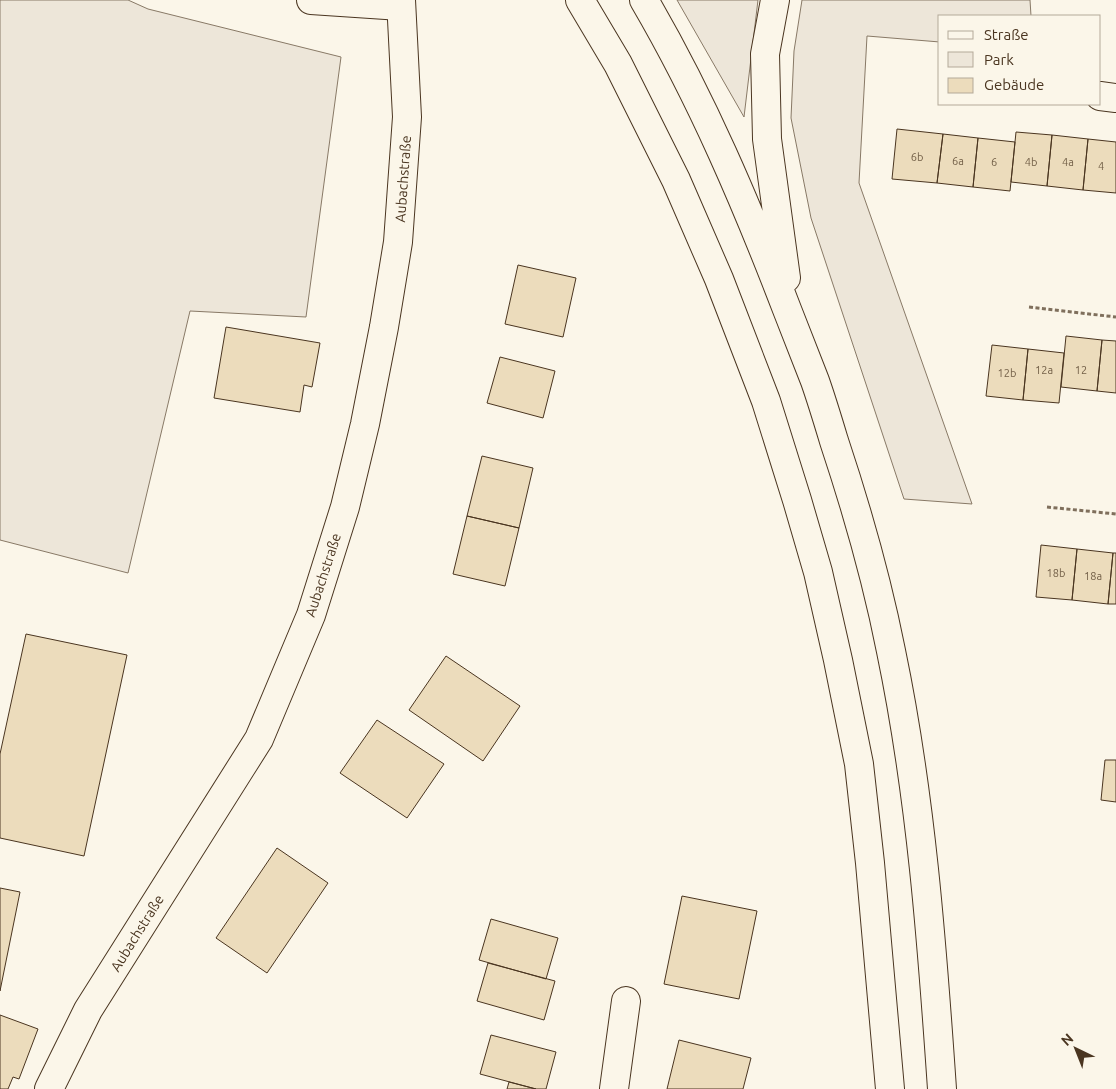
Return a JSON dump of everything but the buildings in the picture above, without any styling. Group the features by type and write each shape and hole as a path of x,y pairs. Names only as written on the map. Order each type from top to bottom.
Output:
{"main road":[{"path":"311,0 399,2"},
{"path":"580,0 618,64 676,180 719,278 766,401 815,563 838,660 859,764 870,863 890,1089"},
{"path":"644,0 665,36 723,153 766,255 815,382 870,558 891,652 911,760 923,865 942,1089"},
{"path":"775,0 765,54 767,139 793,324"},
{"name":"Aubachstraße","path":"49,1089 88,1010 259,739 311,615 345,507 365,424 398,242 407,117 399,2"},
{"path":"1101,96 1116,98"},
{"path":"614,1089 626,1001"}],"path":[{"path":"1029,306 1116,317"},
{"path":"1047,507 1116,514"}],"green space":[{"path":"0,0 128,0 148,9 341,57 306,317 190,311 128,573 0,540"},
{"path":"677,0 758,0 744,117"},
{"path":"802,0 1030,0 1031,15 938,15 938,42 867,36 859,183 972,504 904,499 811,218 791,118 794,51"}]}
